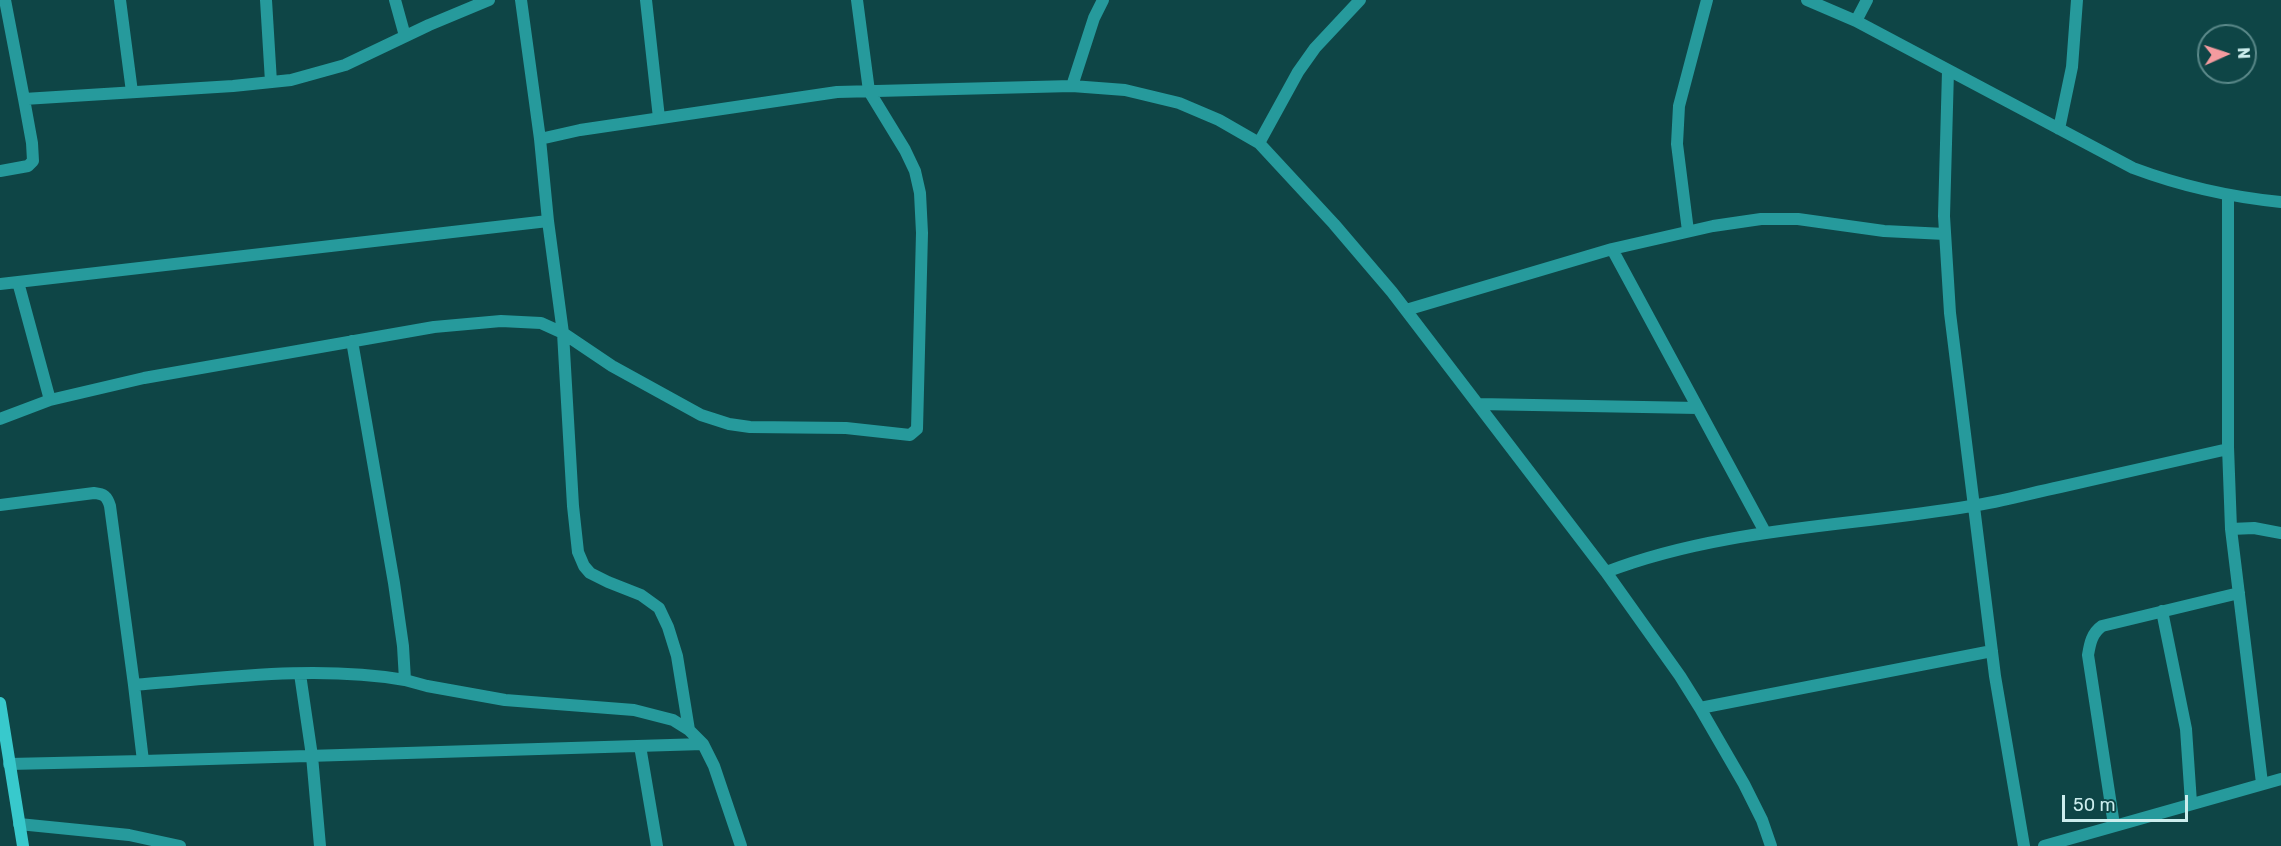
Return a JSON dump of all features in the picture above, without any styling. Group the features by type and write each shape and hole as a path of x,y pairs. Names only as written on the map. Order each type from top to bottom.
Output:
{"street":[{"path":"0,171 28,166 33,161 32,143 5,0"},
{"path":"120,0 132,92"},
{"path":"266,0 271,82"},
{"path":"395,0 405,36"},
{"path":"24,99 291,80 345,65 489,0"},
{"path":"521,0 563,333 571,483 578,552 590,573 641,595 658,608 668,627 677,656 689,730"},
{"path":"646,0 659,118"},
{"path":"0,419 50,400 144,378 434,327 501,321 541,323 563,333 612,366 701,415 729,424 750,427 846,428 905,436 915,432 917,429 921,288 920,193 915,171 905,150 869,91 857,0"},
{"path":"1072,86 1102,0"},
{"path":"1259,143 1298,72 1326,36 1360,0"},
{"path":"1688,231 1677,144 1679,106 1707,0"},
{"path":"1807,0 1856,21 2133,168 2167,181 2228,195 2281,202"},
{"path":"1856,21 1867,0"},
{"path":"2059,129 2072,67 2077,0"},
{"path":"1948,71 1945,121 1945,234 1950,313 1992,651 2024,846"},
{"path":"540,139 580,130 837,92 869,91 1072,86 1125,90 1179,103 1219,120 1259,143 1334,224 1406,310 1606,572 1700,708 1744,784 1762,820 1770,846"},
{"path":"2228,195 2228,449 2231,529 2262,783"},
{"path":"1406,310 1612,249 1688,231 1761,219 1798,219 1884,231 1945,234"},
{"path":"0,284 548,221"},
{"path":"1612,249 1765,532"},
{"path":"18,282 50,400"},
{"path":"352,341 394,583 403,646 405,680"},
{"path":"1478,404 1698,408"},
{"path":"1606,572 1646,556 1711,541 1974,506 2228,449"},
{"path":"0,505 94,493 102,493 107,498 110,506 143,761"},
{"path":"2231,529 2254,528 2281,533"},
{"path":"2115,825 2088,655 2090,640 2096,630 2102,626 2239,593"},
{"path":"2162,611 2186,729 2191,803"},
{"path":"1700,708 1992,651"},
{"path":"300,674 312,756 320,846"},
{"path":"134,685 300,674 374,675 505,700 634,710 673,720 689,730 703,744 714,766 741,846"},
{"path":"0,703 22,846"},
{"path":"9,764 703,744"},
{"path":"640,746 657,846"},
{"path":"2044,846 2281,779"},
{"path":"19,824 129,835 180,846"}]}
